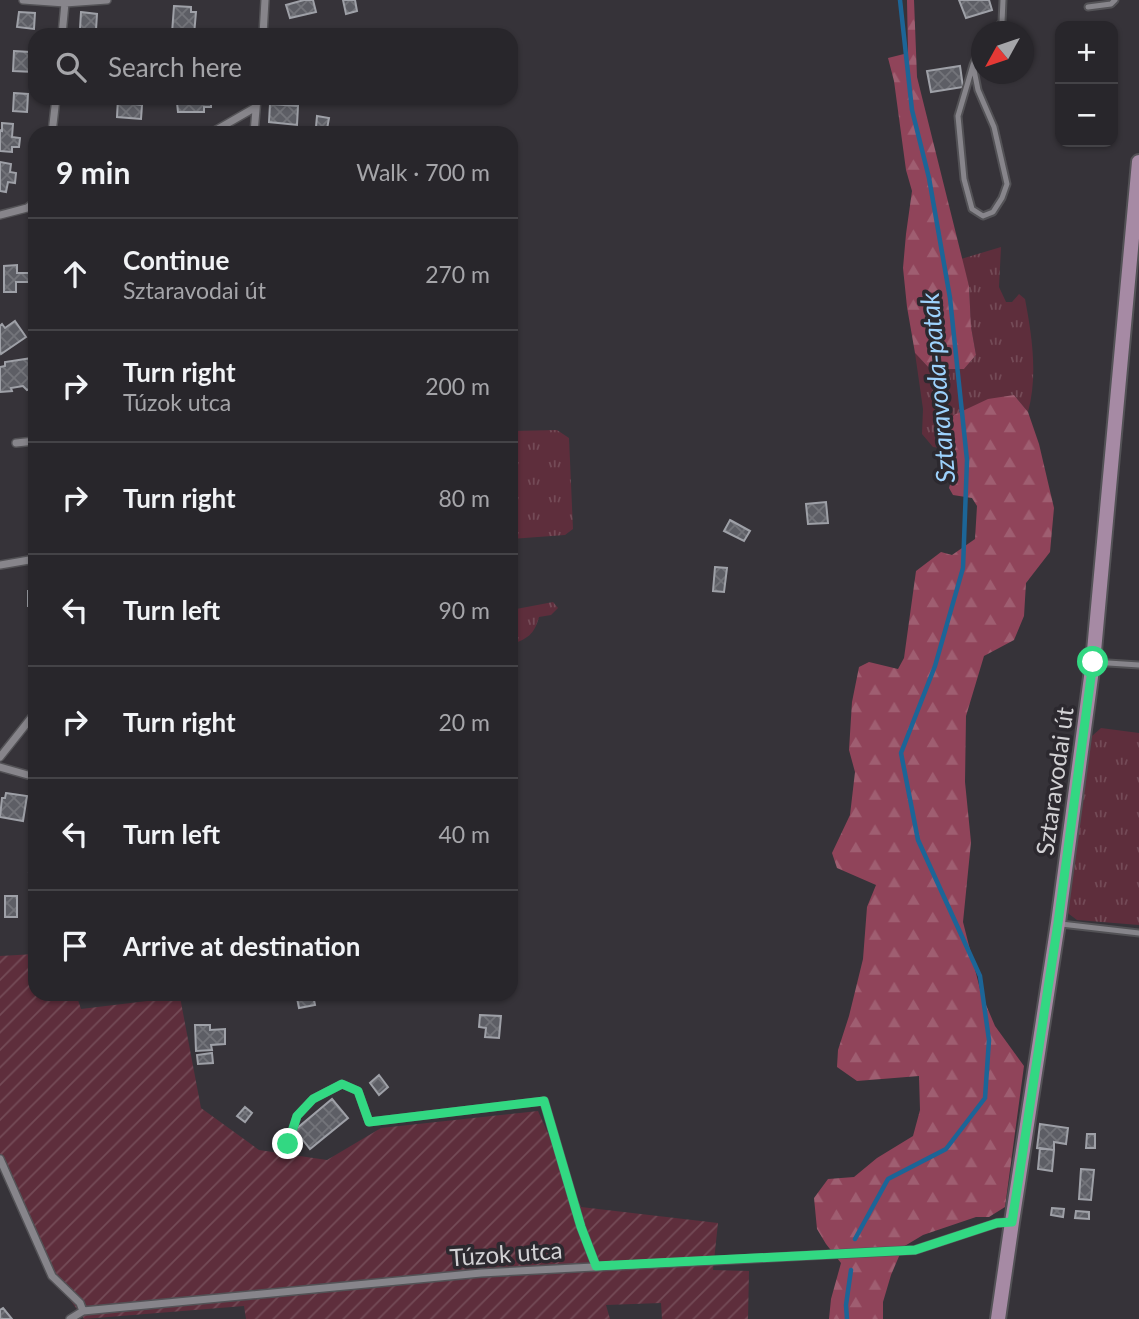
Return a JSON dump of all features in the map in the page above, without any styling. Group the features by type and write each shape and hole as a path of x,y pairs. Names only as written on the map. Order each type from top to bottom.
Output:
{"street":[{"path":"23,0 65,3 107,0"},
{"path":"263,28 265,0"},
{"path":"63,28 65,3"},
{"path":"53,126 55,105"},
{"path":"221,126 253,105"},
{"path":"255,126 257,105"},
{"name":"Sztaravodai út","path":"998,1319 1058,923 1093,662 1139,162"},
{"path":"0,215 28,207"},
{"path":"16,443 28,442"},
{"path":"0,565 28,560"},
{"path":"0,757 28,722"},
{"path":"0,767 28,775"},
{"path":"544,1101 581,1227 596,1266"},
{"path":"0,1158 52,1276 80,1303 83,1311"},
{"name":"Túzok utca","path":"70,1319 83,1311 481,1273 915,1250 997,1223 1012,1222"}],"lane":[{"path":"1002,21 1003,0"},
{"path":"1088,7 1111,4 1115,0"},
{"path":"973,65 978,90 995,127 1007,184 993,212 983,216 972,209 964,179 958,117 973,65"},
{"path":"1093,662 1139,665"},
{"path":"1058,923 1139,933"},
{"path":"288,1144 297,1116 313,1099 342,1084 358,1091 369,1122 544,1101"}],"green space":[{"path":"907,0 914,0 917,77 969,286 971,327 976,355 964,369 930,369 915,353 907,307 903,268 912,191 906,170 894,81 888,58 908,53"},
{"path":"1001,247 999,287 1006,302 1012,302 1019,294 1025,299 1028,313 1033,384 1028,412 1014,395 944,429 946,449 933,447 922,434 923,409 915,353 930,369 964,369 976,355 971,327 969,286 961,259"},
{"path":"1014,395 1028,412 1039,444 1054,508 1050,552 1026,583 1024,616 1014,640 984,656 966,716 965,782 971,842 963,922 981,993 995,1026 1024,1066 1005,1207 989,1217 976,1217 923,1235 903,1247 883,1302 883,1319 829,1319 831,1299 841,1263 817,1229 814,1198 828,1179 854,1177 877,1158 913,1136 920,1110 919,1076 857,1081 837,1067 838,1050 863,959 867,907 876,885 837,868 832,853 850,815 855,772 849,750 852,702 859,667 869,662 898,669 904,658 916,571 941,552 952,555 975,539 977,506 972,498 953,495 949,488 955,466 946,449 944,429 954,415 988,399"},
{"path":"557,430 569,438 573,529 565,535 518,538 518,431"},
{"path":"553,602 558,608 551,615 539,617 530,635 518,642 518,609"},
{"path":"1101,728 1139,733 1139,925 1077,920 1066,909 1092,736"},
{"path":"28,954 28,1001 78,1001 81,1009 147,1001 181,1001 201,1108 259,1150 327,1160 381,1128 538,1111 581,1207 718,1223 713,1270 749,1271 748,1319 662,1319 661,1303 606,1305 610,1319 246,1319 244,1306 84,1319 52,1275 0,1163 0,956"}],"building":[{"path":"313,0 316,12 290,18 286,5"},
{"path":"343,0 355,0 357,11 346,14"},
{"path":"959,0 989,0 992,10 966,18"},
{"path":"174,6 191,7 191,12 196,12 195,28 172,28"},
{"path":"19,12 35,13 34,28 17,27"},
{"path":"81,12 97,14 96,28 80,28"},
{"path":"14,51 28,52 28,72 13,71"},
{"path":"960,66 963,87 931,92 927,71"},
{"path":"14,93 28,94 27,112 13,111"},
{"path":"118,105 142,105 141,119 117,117"},
{"path":"177,105 211,105 204,107 204,112 178,112"},
{"path":"270,105 298,106 297,125 269,122"},
{"path":"317,116 329,118 328,126 316,126"},
{"path":"2,123 13,124 12,137 20,138 19,147 12,147 12,152 0,151"},
{"path":"0,162 11,164 10,172 16,173 15,183 8,182 6,192 0,191"},
{"path":"17,265 17,273 28,273 28,282 16,282 16,292 4,292 4,266"},
{"path":"15,321 26,337 1,354 0,326 2,324 5,328"},
{"path":"28,359 28,390 23,386 0,392 0,367 5,366 5,362"},
{"path":"826,502 828,523 808,524 806,504"},
{"path":"730,520 750,531 744,541 724,531"},
{"path":"715,567 727,568 724,592 713,591"},
{"path":"6,793 27,796 23,821 0,817 2,798 5,798"},
{"path":"5,896 17,896 17,917 5,917"},
{"path":"298,1001 314,1001 315,1005 299,1008"},
{"path":"480,1015 501,1016 499,1038 485,1037 486,1028 479,1027"},
{"path":"195,1025 210,1025 210,1030 225,1029 225,1044 211,1045 212,1050 196,1051"},
{"path":"212,1053 213,1063 198,1064 197,1055"},
{"path":"379,1075 388,1087 379,1095 370,1083"},
{"path":"332,1099 348,1118 310,1149 295,1130"},
{"path":"245,1107 252,1113 245,1122 237,1116"},
{"path":"1040,1124 1068,1128 1066,1144 1054,1142 1054,1150 1037,1148"},
{"path":"1087,1134 1095,1134 1095,1148 1086,1148"},
{"path":"1040,1148 1054,1150 1052,1171 1038,1169"},
{"path":"1081,1169 1094,1170 1091,1200 1079,1199"},
{"path":"1052,1208 1064,1209 1063,1217 1051,1215"},
{"path":"1076,1211 1089,1212 1089,1219 1075,1218"},
{"path":"3,1308 12,1319 0,1319 0,1310"}],"waterway":[{"name":"Sztaravoda-patak","path":"855,1239 888,1179 946,1149 985,1098 989,1040 980,976 918,840 901,753 935,666 963,568 967,460 950,298 929,178 912,110 900,0"},
{"name":"Sztaravoda-patak","path":"847,1319 846,1305 851,1270"}],"route":[{"path":"288,1144 297,1116 313,1099 342,1084 358,1091 369,1122 544,1101 581,1227 596,1266 915,1250 997,1223 1012,1222 1058,923 1093,662"}]}
